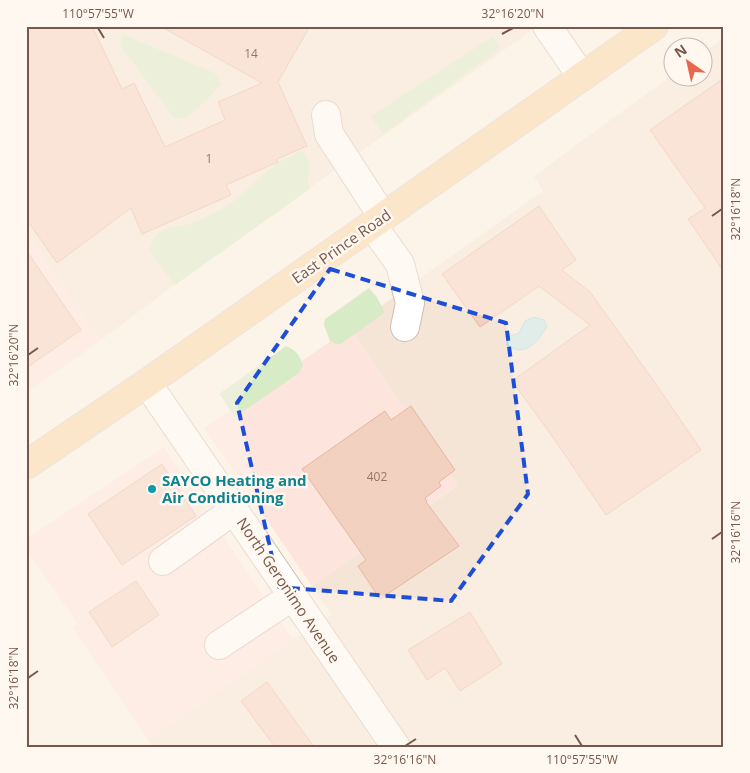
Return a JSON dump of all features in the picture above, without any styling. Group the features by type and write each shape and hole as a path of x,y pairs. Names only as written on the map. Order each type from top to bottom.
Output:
{"main road":[{"name":"East Prince Road","path":"26,465 148,383 654,26"}],"street":[{"path":"547,26 582,77"},
{"path":"326,115 329,134 400,264 410,303 405,327"},
{"name":"North Geronimo Avenue","path":"148,383 396,747"},
{"path":"163,561 234,510"},
{"path":"219,645 293,596"}],"highlighted area":[{"path":"330,269 506,323 528,494 451,601 279,587 237,403"}],"shaded area":[{"path":"26,26 538,26 197,268 100,341 26,232"},
{"path":"723,38 724,747 153,747 148,740 331,614 312,586 457,486 350,328 543,191 534,176 662,82 662,88 712,88 712,46"},
{"path":"26,232 100,341 26,393"},
{"path":"350,328 458,485 312,586 204,428"},
{"path":"164,447 293,640 148,740 73,628 77,623 26,549 26,539"}],"green space":[{"path":"122,34 215,73 221,84 206,101 185,119 174,118 120,45"},
{"path":"492,37 501,48 383,134 371,116"},
{"path":"302,150 308,161 310,189 175,285 150,251 157,235 163,230 192,223 224,208 272,167"},
{"path":"369,288 385,312 341,344 330,341 324,325 325,319"},
{"path":"286,346 295,351 300,358 303,365 299,373 235,417 219,394"}],"water":[{"path":"534,317 544,320 547,326 534,344 519,350 507,345 507,337 519,333 525,321"}],"building":[{"path":"26,26 92,26 122,89 134,83 165,147 225,120 218,102 262,83 160,26 310,26 278,82 307,146 277,159 278,162 226,185 231,195 142,234 131,208 57,263 26,219"},
{"path":"724,78 724,272 688,219 705,208 650,130"},
{"path":"539,206 576,260 562,270 590,292 701,450 606,515 512,381 590,325 539,286 480,327 442,274"},
{"path":"26,250 81,330 26,368"},
{"path":"411,406 455,470 439,482 441,486 425,498 459,546 380,599 358,566 366,560 302,469 385,411 391,420"},
{"name":"SAYCO Heating and Air Conditioning","path":"162,464 196,516 122,565 88,514"},
{"path":"136,581 159,615 112,647 89,612"},
{"path":"470,612 502,664 460,691 445,668 427,680 408,650"},
{"path":"267,682 314,747 275,747 241,701"}],"place":[{"name":"SAYCO Heating and Air Conditioning","path":"152,489"}]}
